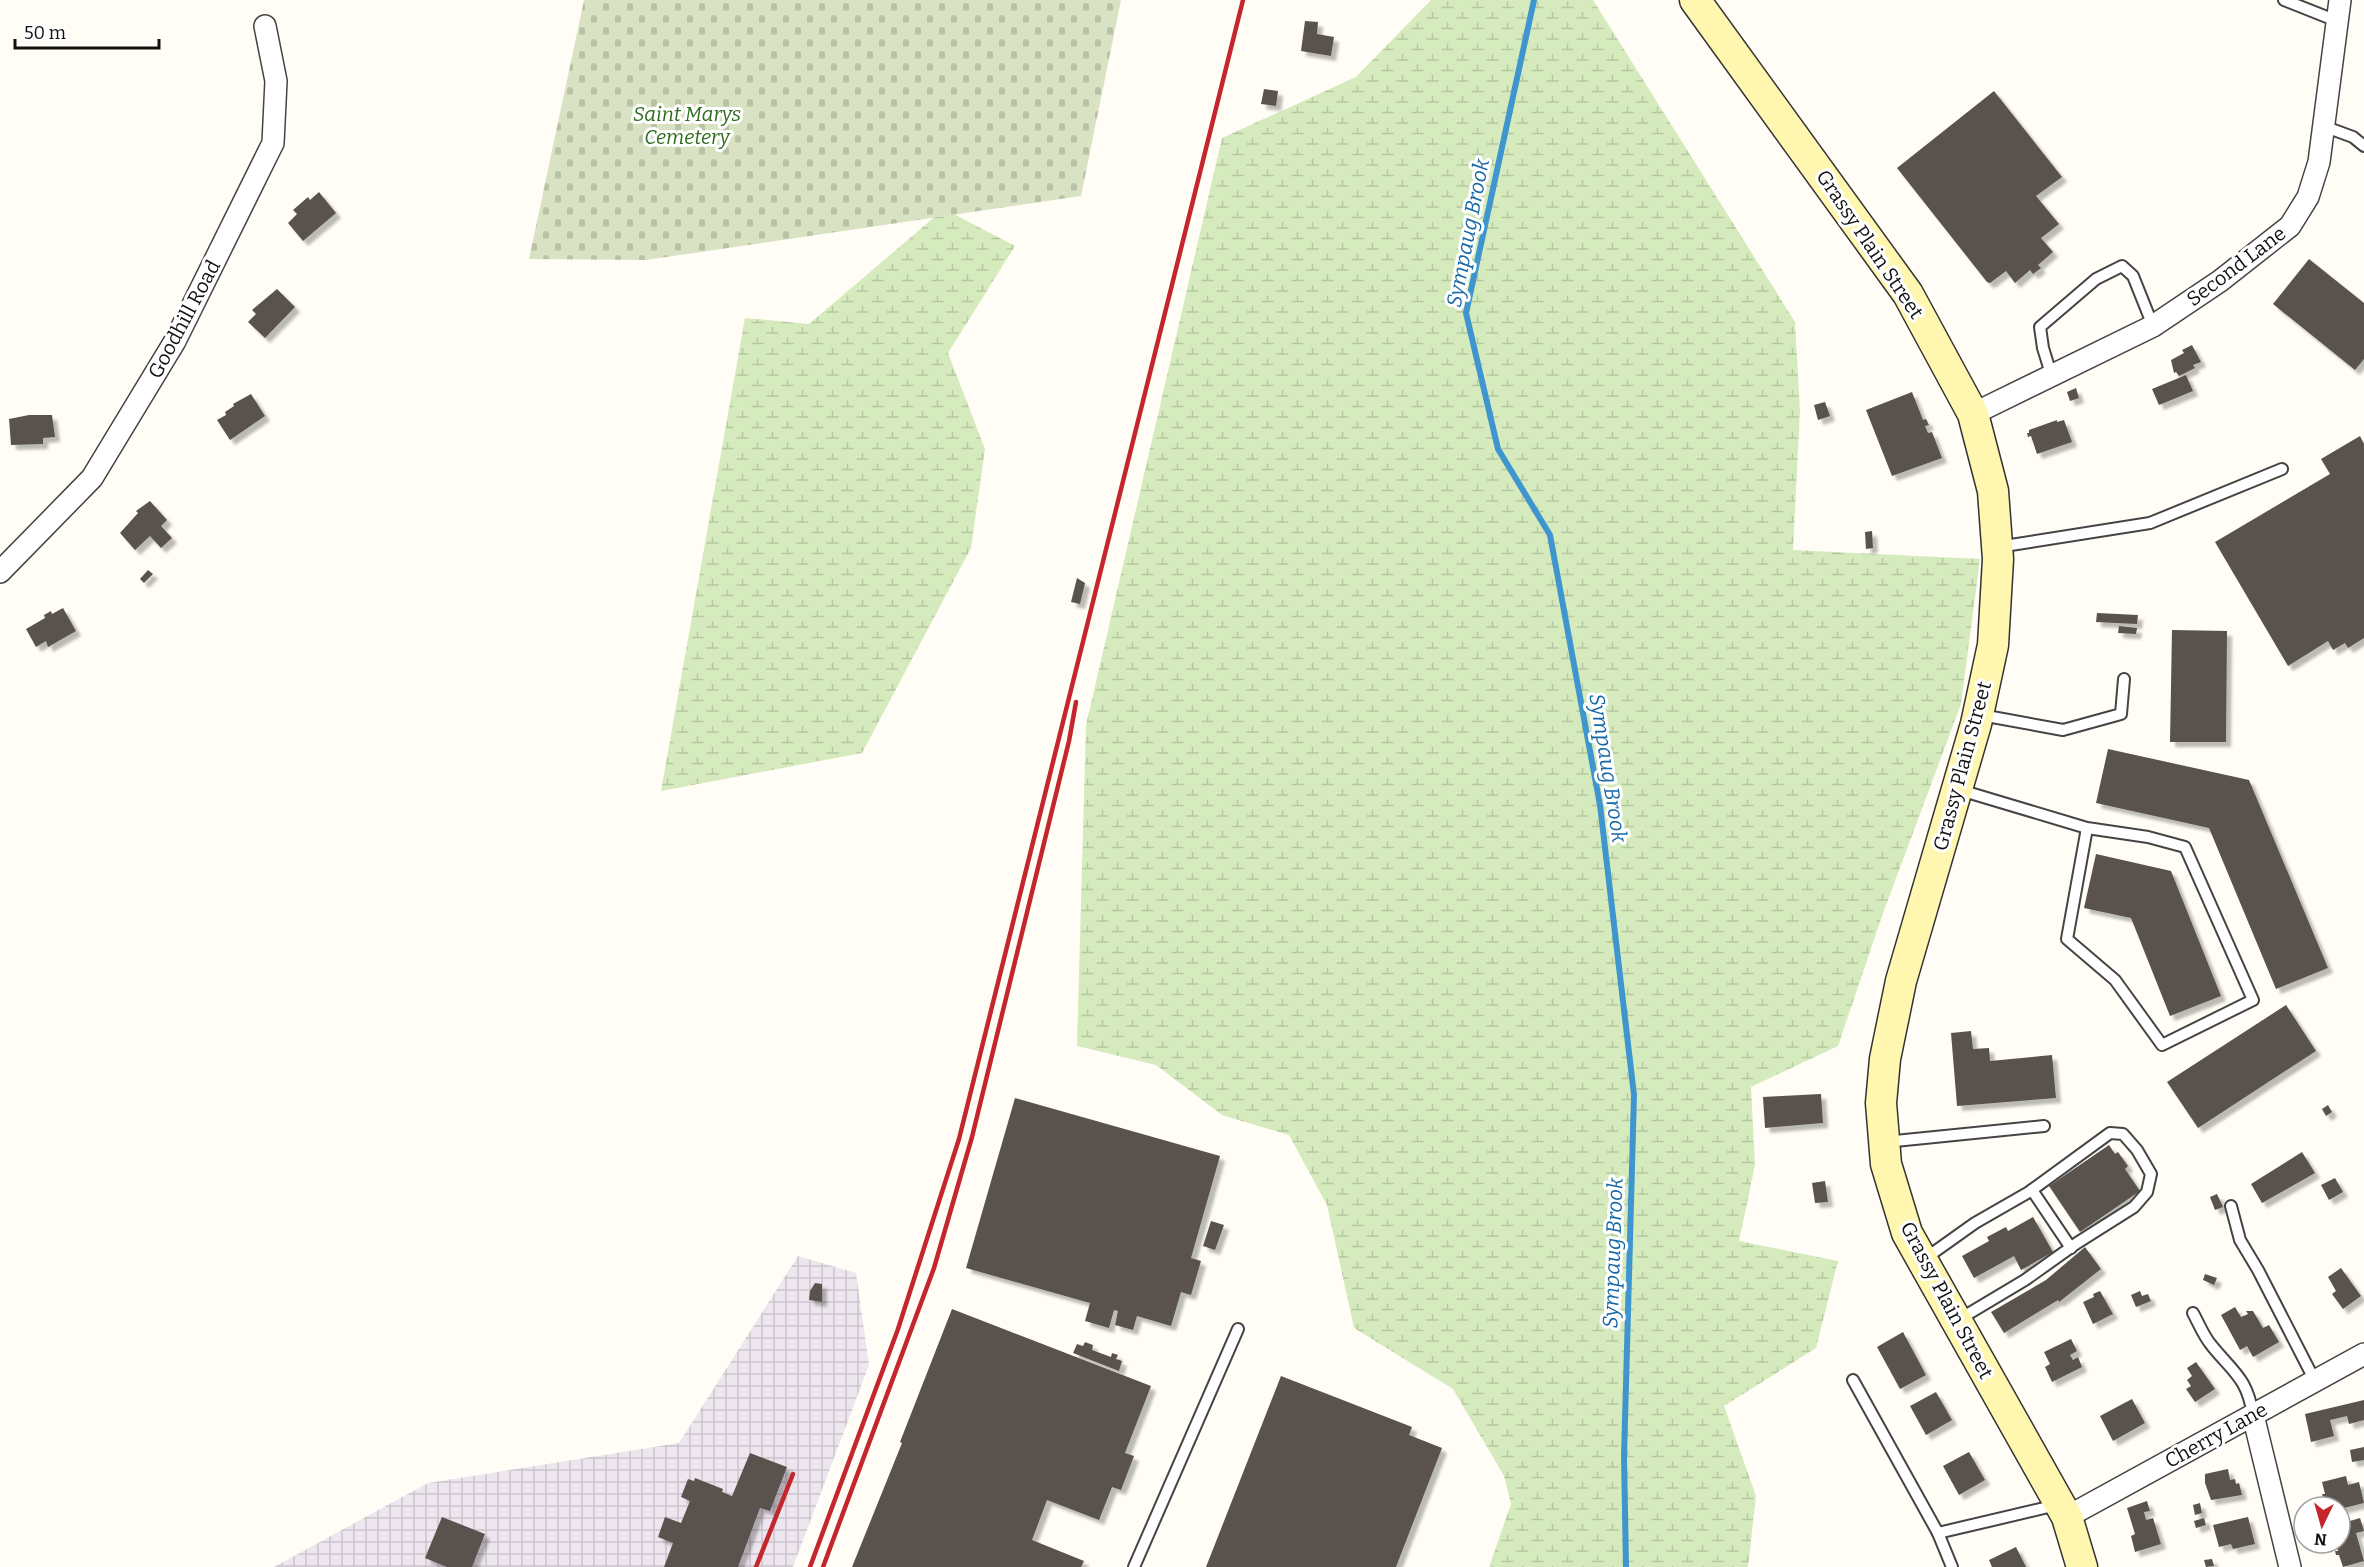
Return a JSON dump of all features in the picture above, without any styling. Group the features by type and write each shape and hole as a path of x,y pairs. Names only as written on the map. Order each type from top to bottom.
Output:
{"main road":[{"name":"Grassy Plain Street","path":"1695,0 1908,294 1973,414 1993,491 1997,547 1993,645 1978,714 1901,981 1885,1059 1881,1103 1884,1142 1886,1164 1907,1233 2064,1510 2082,1567"}],"street":[{"name":"Second Lane","path":"1973,414 2153,326 2220,281 2290,226 2308,197 2319,162 2340,0"},
{"name":"Goodhill Road","path":"0,572 92,478 175,341 273,143 276,81 265,26"},
{"name":"Cherry Lane","path":"2064,1510 2253,1415 2364,1354"},
{"path":"2253,1415 2290,1567"}],"lane":[{"path":"2284,0 2337,21"},
{"path":"2324,126 2353,137 2364,146"},
{"path":"2052,377 2043,348 2040,327 2096,279 2122,266 2133,276 2153,326"},
{"path":"1997,547 2150,523 2282,469"},
{"path":"1978,714 2063,730 2121,714 2124,679"},
{"path":"1957,789 2087,828 2148,837 2185,847 2253,1000 2162,1045 2115,980 2067,939 2087,828"},
{"path":"1884,1142 2044,1126"},
{"path":"1922,1261 1975,1223 2032,1190 2110,1132 2123,1134 2137,1150 2151,1174 2147,1192 2134,1208 2070,1248 2025,1280 1956,1322"},
{"path":"2032,1190 2070,1248"},
{"path":"2231,1206 2240,1240 2258,1270 2315,1381"},
{"path":"2193,1313 2210,1344 2236,1373 2250,1393 2253,1415"},
{"path":"1134,1567 1238,1329"},
{"path":"1852,1380 1938,1533 1952,1567"},
{"path":"1938,1533 2064,1510"}],"shaded area":[{"path":"798,1256 856,1273 869,1365 793,1567 274,1567 428,1483 679,1443"}],"green space":[{"name":"Saint Marys Cemetery","path":"584,0 1121,0 1081,196 646,260 529,259"},
{"path":"1431,0 1593,0 1795,322 1800,411 1793,550 1980,559 1961,704 1882,916 1838,1046 1751,1087 1755,1165 1739,1241 1838,1261 1816,1348 1724,1406 1756,1496 1748,1567 1489,1567 1511,1504 1504,1476 1453,1389 1354,1328 1327,1205 1289,1135 1222,1115 1156,1065 1077,1046 1086,725 1222,138 1356,77"},
{"path":"944,209 1015,246 948,353 985,449 971,548 862,753 661,791 745,318 809,324"}],"building":[{"path":"1305,21 1318,22 1317,34 1334,37 1331,56 1301,51"},
{"path":"1264,89 1278,91 1276,106 1261,104"},
{"path":"1994,91 2062,177 2036,196 2059,224 2041,238 2053,252 2038,265 2041,268 2033,274 2030,270 2015,283 2006,271 1990,283 1987,282 1897,168"},
{"path":"319,192 336,213 303,241 288,223 297,214 293,210 308,197 310,200"},
{"path":"2309,259 2364,303 2364,359 2355,370 2273,304"},
{"path":"277,289 295,307 265,338 248,322 256,314 252,310"},
{"path":"2192,345 2201,362 2193,365 2195,368 2179,376 2176,372 2174,373 2171,360 2184,353 2182,350"},
{"path":"2186,375 2193,391 2159,405 2152,389"},
{"path":"2076,388 2079,398 2070,401 2067,392"},
{"path":"1912,392 1923,420 1926,419 1929,425 1925,426 1928,433 1932,432 1942,458 1892,476 1866,410"},
{"path":"251,394 265,416 230,440 217,420 226,415 225,412 234,406 233,404"},
{"path":"1825,402 1830,416 1818,420 1814,405"},
{"path":"29,415 52,415 55,437 43,438 43,444 11,445 9,419"},
{"path":"2057,420 2057,422 2064,420 2072,442 2037,454 2031,436 2028,437 2027,433 2029,430"},
{"path":"2360,436 2364,444 2364,638 2348,648 2345,643 2333,650 2328,641 2288,666 2215,542 2330,474 2321,459"},
{"path":"150,501 167,520 161,526 172,538 161,548 150,536 135,550 120,533 138,513 136,511"},
{"path":"1872,531 1873,548 1866,549 1865,532"},
{"path":"148,570 153,574 144,583 140,579"},
{"path":"1077,578 1085,583 1080,604 1071,602"},
{"path":"63,608 76,631 48,647 46,641 36,647 26,629 45,618 44,615 51,611 52,614"},
{"path":"2097,613 2138,615 2137,624 2096,622"},
{"path":"2119,626 2137,628 2136,634 2118,633"},
{"path":"2172,630 2227,631 2226,742 2170,742"},
{"path":"2108,749 2249,780 2328,968 2276,989 2209,828 2096,803"},
{"path":"2096,854 2171,871 2221,996 2170,1016 2131,918 2084,908"},
{"path":"2286,1005 2316,1051 2198,1128 2167,1082"},
{"path":"1971,1031 1973,1049 1989,1048 1990,1061 2052,1055 2056,1098 1957,1106 1951,1033"},
{"path":"1821,1094 1823,1123 1765,1128 1763,1097"},
{"path":"1015,1098 1220,1156 1191,1258 1201,1261 1191,1295 1181,1292 1171,1326 1137,1316 1133,1330 1115,1325 1118,1311 1114,1310 1109,1328 1085,1321 1090,1303 966,1268"},
{"path":"2328,1105 2332,1112 2326,1116 2322,1109"},
{"path":"2109,1145 2115,1154 2118,1152 2128,1166 2125,1169 2140,1191 2080,1232 2049,1186"},
{"path":"2302,1152 2315,1173 2262,1203 2251,1184"},
{"path":"2335,1178 2343,1192 2329,1200 2321,1185"},
{"path":"1825,1181 1828,1202 1815,1203 1812,1183"},
{"path":"2217,1194 2223,1207 2215,1210 2210,1197"},
{"path":"2033,1217 2053,1252 2021,1270 2014,1256 1974,1278 1962,1256 1989,1241 1987,1237 2006,1227 2008,1231"},
{"path":"1211,1221 1224,1225 1215,1250 1203,1246"},
{"path":"2085,1247 2101,1269 2059,1302 2058,1300 2004,1333 1991,1312 2046,1280"},
{"path":"2341,1268 2361,1296 2343,1309 2332,1294 2336,1291 2328,1277"},
{"path":"2205,1274 2217,1278 2214,1285 2203,1280"},
{"path":"815,1283 822,1284 822,1302 809,1300 810,1291"},
{"path":"2100,1291 2113,1314 2093,1324 2083,1302"},
{"path":"2140,1291 2142,1296 2148,1294 2151,1301 2136,1307 2131,1295"},
{"path":"2235,1307 2241,1317 2248,1314 2246,1311 2253,1311 2263,1328 2269,1325 2279,1342 2253,1357 2247,1346 2240,1350 2221,1315"},
{"path":"952,1309 1151,1386 1125,1453 1134,1456 1121,1490 1112,1487 1099,1520 1047,1500 1032,1540 1084,1561 1081,1567 852,1567 902,1443 900,1442"},
{"path":"1903,1332 1926,1375 1900,1389 1877,1347"},
{"path":"2071,1339 2077,1351 2070,1355 2073,1360 2078,1357 2082,1367 2052,1382 2045,1367 2050,1364 2044,1352"},
{"path":"1085,1342 1093,1345 1092,1350 1111,1357 1112,1353 1118,1355 1116,1359 1122,1361 1119,1371 1073,1353 1077,1344 1083,1346"},
{"path":"2196,1362 2215,1389 2195,1402 2186,1389 2191,1386 2187,1380 2192,1376 2187,1368"},
{"path":"1281,1376 1412,1427 1409,1435 1442,1448 1396,1567 1206,1567"},
{"path":"1936,1392 1952,1420 1926,1435 1910,1406"},
{"path":"2132,1399 2145,1423 2113,1441 2100,1416"},
{"path":"2364,1400 2364,1420 2349,1424 2347,1416 2330,1420 2334,1436 2311,1442 2305,1414"},
{"path":"2364,1447 2364,1460 2352,1462 2350,1450"},
{"path":"1969,1452 1985,1480 1959,1495 1943,1466"},
{"path":"750,1453 787,1467 770,1511 760,1508 738,1567 664,1567 673,1543 658,1537 665,1517 681,1523 690,1501 681,1497 688,1479 694,1481 695,1478 723,1489 722,1492 732,1496"},
{"path":"2228,1469 2230,1480 2235,1479 2236,1484 2239,1483 2242,1495 2211,1500 2205,1483 2205,1474"},
{"path":"2346,1476 2348,1485 2359,1482 2364,1503 2352,1506 2352,1495 2322,1495 2325,1494 2322,1482"},
{"path":"2147,1501 2150,1511 2144,1512 2146,1520 2153,1518 2161,1544 2135,1552 2131,1536 2135,1534 2127,1508"},
{"path":"2200,1503 2202,1513 2195,1515 2193,1505"},
{"path":"442,1517 485,1534 472,1567 447,1567 425,1558"},
{"path":"2248,1517 2255,1544 2233,1549 2231,1544 2219,1547 2213,1525"},
{"path":"2204,1518 2206,1525 2196,1528 2194,1521"},
{"path":"2360,1518 2364,1531 2356,1533 2364,1561 2343,1567 2339,1555 2352,1555 2352,1520"},
{"path":"2016,1547 2026,1567 1992,1567 1989,1560"},
{"path":"2212,1559 2214,1566 2206,1567 2204,1560"}],"waterway":[{"name":"Sympaug Brook","path":"1534,0 1466,313 1498,449 1550,535 1600,805 1634,1095 1624,1456 1626,1567"}],"railway":[{"path":"810,1567 898,1329 959,1139 1243,0"},
{"path":"823,1567 934,1268 972,1137 1069,741 1076,702"},
{"path":"756,1567 793,1474"}]}
